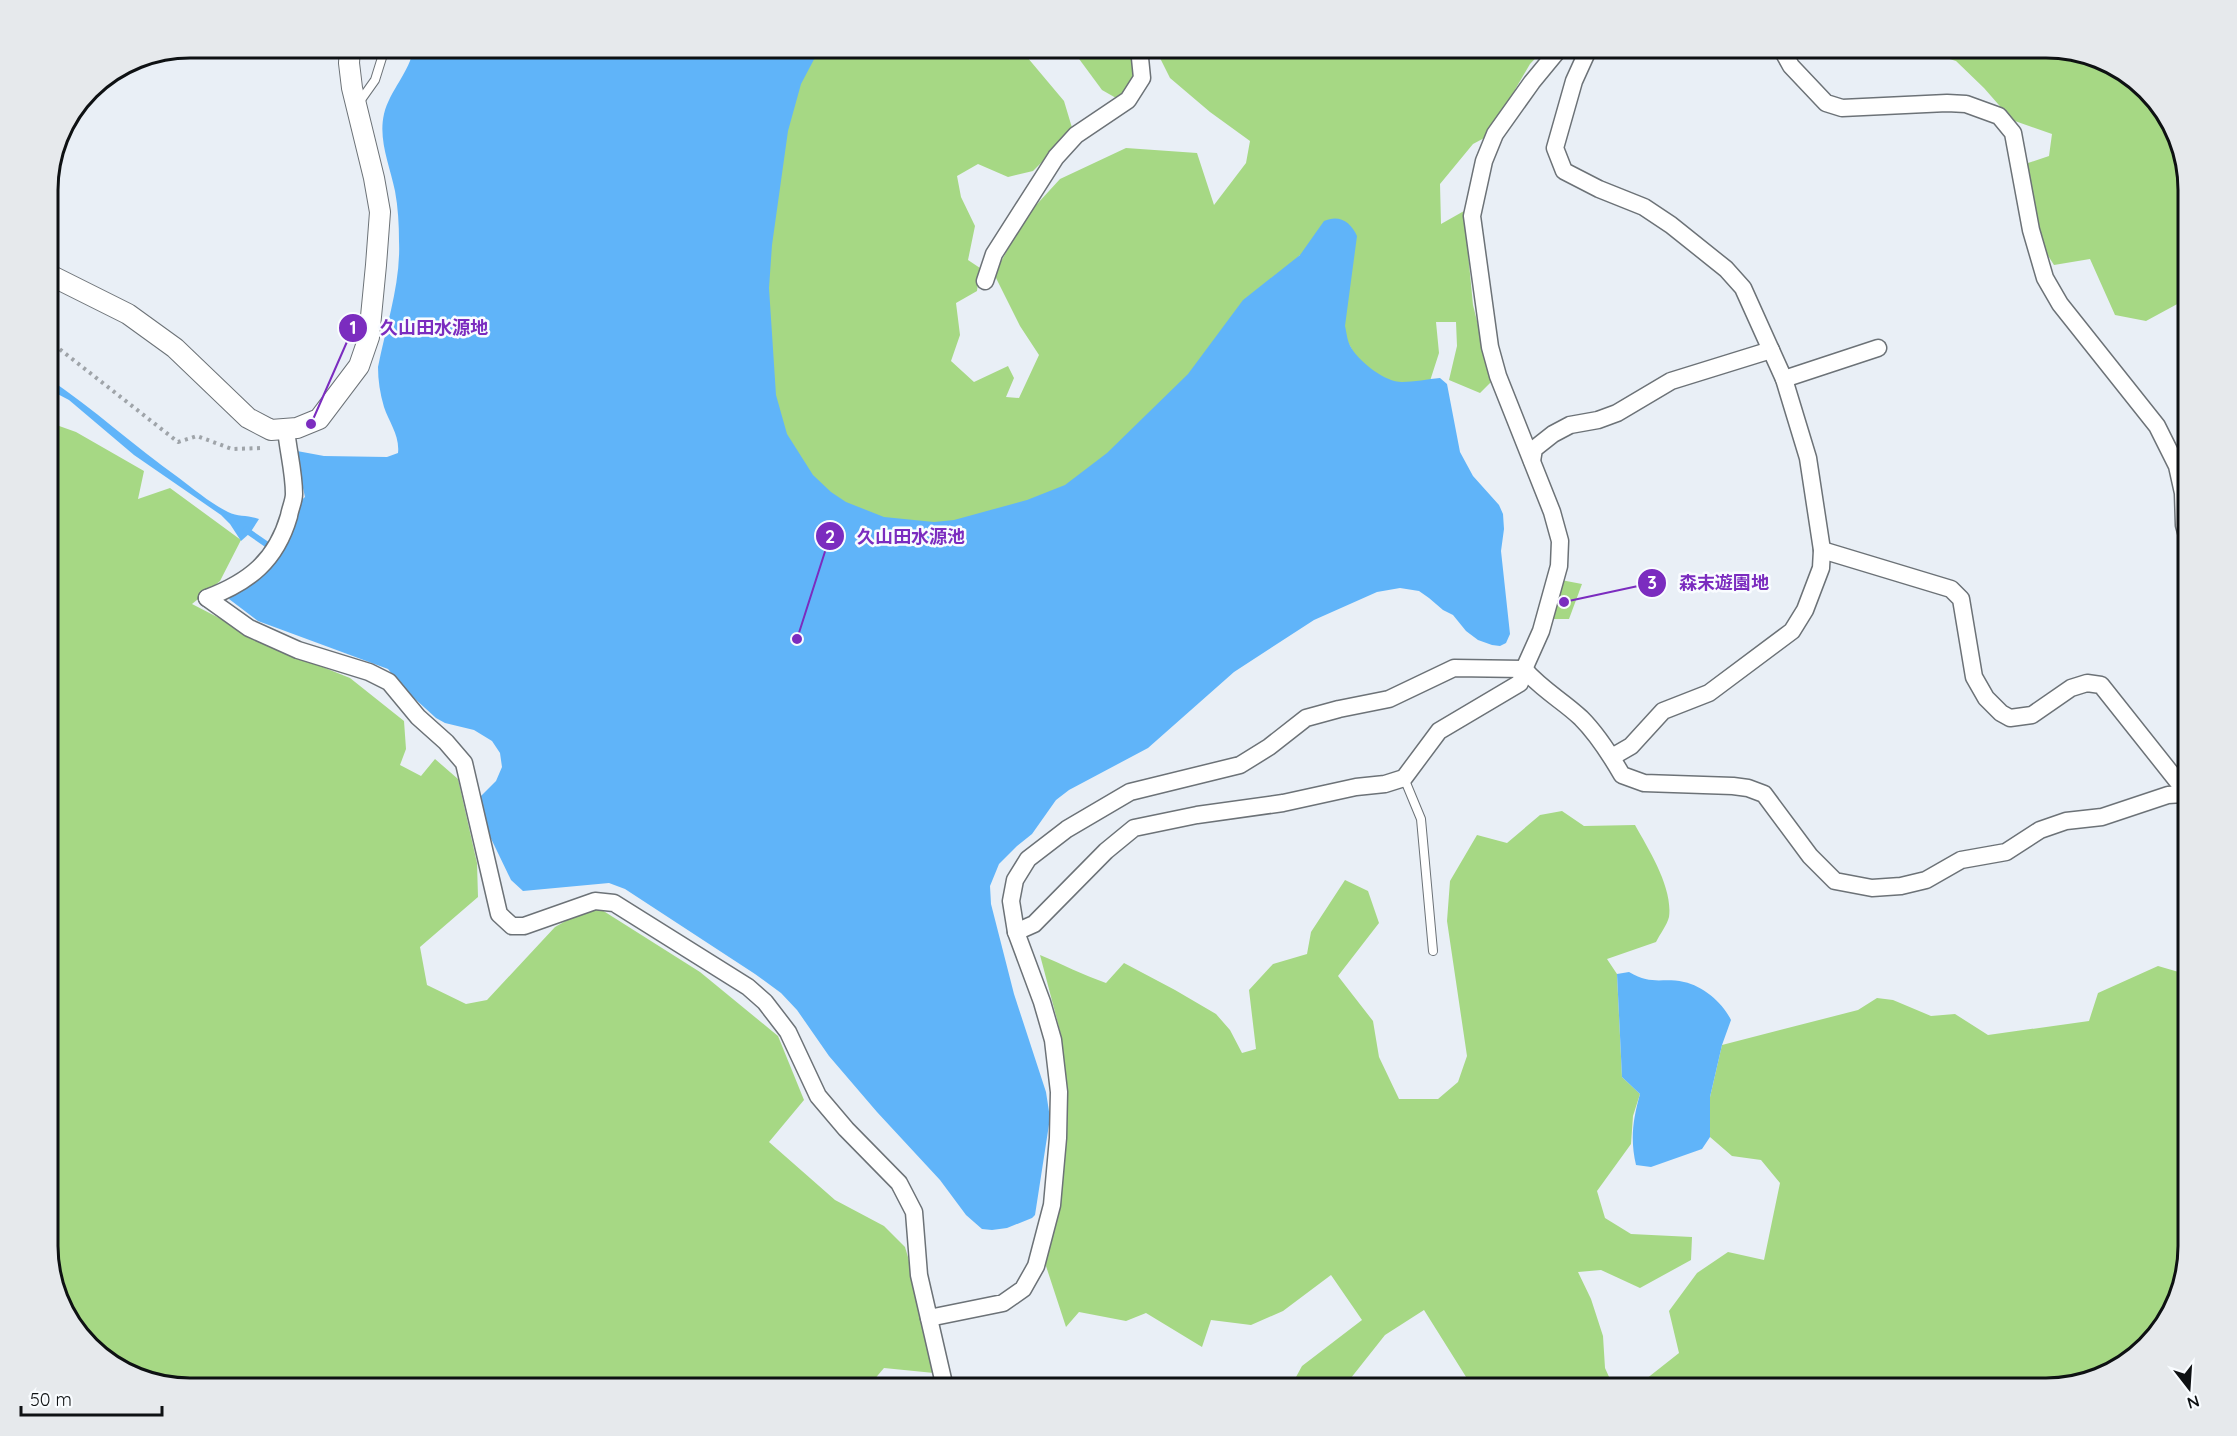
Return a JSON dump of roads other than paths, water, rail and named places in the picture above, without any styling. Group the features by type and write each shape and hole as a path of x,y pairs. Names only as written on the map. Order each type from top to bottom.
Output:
{"street":[{"path":"985,281 994,254 1056,158 1076,135 1128,100 1142,78 1140,58"},
{"path":"1016,932 1034,924 1106,851 1134,828 1283,803 1356,787 1385,784 1404,778 1439,731 1520,683 1541,631 1559,566 1560,541 1552,512 1498,376 1491,346 1472,216 1484,161 1496,134 1552,58"},
{"path":"1584,58 1574,81 1555,148 1564,171 1599,189 1644,207 1671,225 1726,269 1743,288 1784,379 1808,458 1822,550 1821,568 1804,610 1792,631 1709,693 1663,711 1631,746 1612,757"},
{"path":"1787,58 1791,66 1826,103 1842,108 1947,103 1966,104 1999,116 2013,133 2031,231 2045,278 2060,304 2157,426 2178,471"},
{"path":"287,437 297,428 319,418 359,366 369,337 380,212 356,106 351,80 350,59"},
{"path":"59,280 128,314 175,348 248,418 287,437"},
{"path":"1784,379 1878,348"},
{"path":"1532,461 1534,448 1570,425 1598,420 1617,413 1671,381 1771,350"},
{"path":"287,437 294,496 283,535 261,568 228,590 207,598 249,628 298,650 369,672 389,682 418,717 446,742 464,764 499,914 512,926 524,927 595,900 614,903 748,987 765,1002 788,1032 818,1096 846,1129 899,1183 914,1212 919,1275 943,1378"},
{"path":"1822,550 1951,590 1961,599 1974,676 1986,698 2001,713 2010,718 2032,715 2071,688 2087,683 2101,685 2178,782"},
{"path":"929,1318 1003,1303 1023,1289 1036,1266 1052,1205 1058,1138 1059,1092 1053,1040 1042,1002 1016,932 1011,901 1016,879 1028,859 1067,829 1130,792 1240,765 1269,747 1306,718 1389,699 1454,668 1524,669 1536,683 1581,718 1612,757 1622,776 1644,783 1733,786 1748,788 1764,794 1810,856 1835,881 1872,888 1901,886 1926,880 1961,860 2006,852 2040,831 2066,821 2102,818 2168,795 2178,796"}],"lane":[{"path":"356,106 375,80 382,59"},
{"path":"1404,778 1421,819 1433,951"}],"water":[{"path":"411,59 814,59 801,84 788,131 772,245 769,288 776,395 787,434 813,475 846,502 884,517 934,522 954,520 1027,500 1065,485 1107,453 1188,374 1243,300 1300,255 1324,221 1329,219 1335,218 1348,223 1357,236 1345,326 1352,349 1367,366 1388,379 1411,382 1440,378 1447,384 1460,452 1473,476 1499,505 1503,514 1504,529 1501,551 1510,634 1506,643 1500,646 1478,640 1466,631 1453,615 1419,591 1400,588 1377,592 1314,620 1234,672 1148,748 1069,790 1056,800 1032,834 999,864 990,886 991,904 1014,994 1046,1092 1050,1118 1035,1215 1032,1218 1007,1228 982,1229 966,1215 940,1180 829,1056 797,1010 781,993 625,889 609,883 523,891 511,880 484,824 479,798 496,781 502,767 500,753 492,741 474,730 445,723 436,718 403,688 388,669 258,621 229,599 233,592 264,574 284,543 298,503 305,497 296,457 297,451 324,456 387,457 398,453 396,435 386,413 378,372 398,273 399,257 397,203 382,133 387,105"},
{"path":"59,386 221,508 232,514 259,519 250,533 241,541 221,515 134,455 69,400 59,395"},
{"path":"1629,972 1645,979 1676,981 1698,987 1718,1002 1731,1020 1722,1045 1710,1097 1710,1137 1702,1149 1651,1167 1636,1165 1633,1129 1640,1094 1622,1077 1617,974"}],"waterway":[{"path":"246,530 272,548"}],"place":[{"name":"久山田水源地","path":"311,424"},
{"name":"森末遊園地","path":"1564,602"},
{"name":"久山田水源池","path":"797,639"}]}
